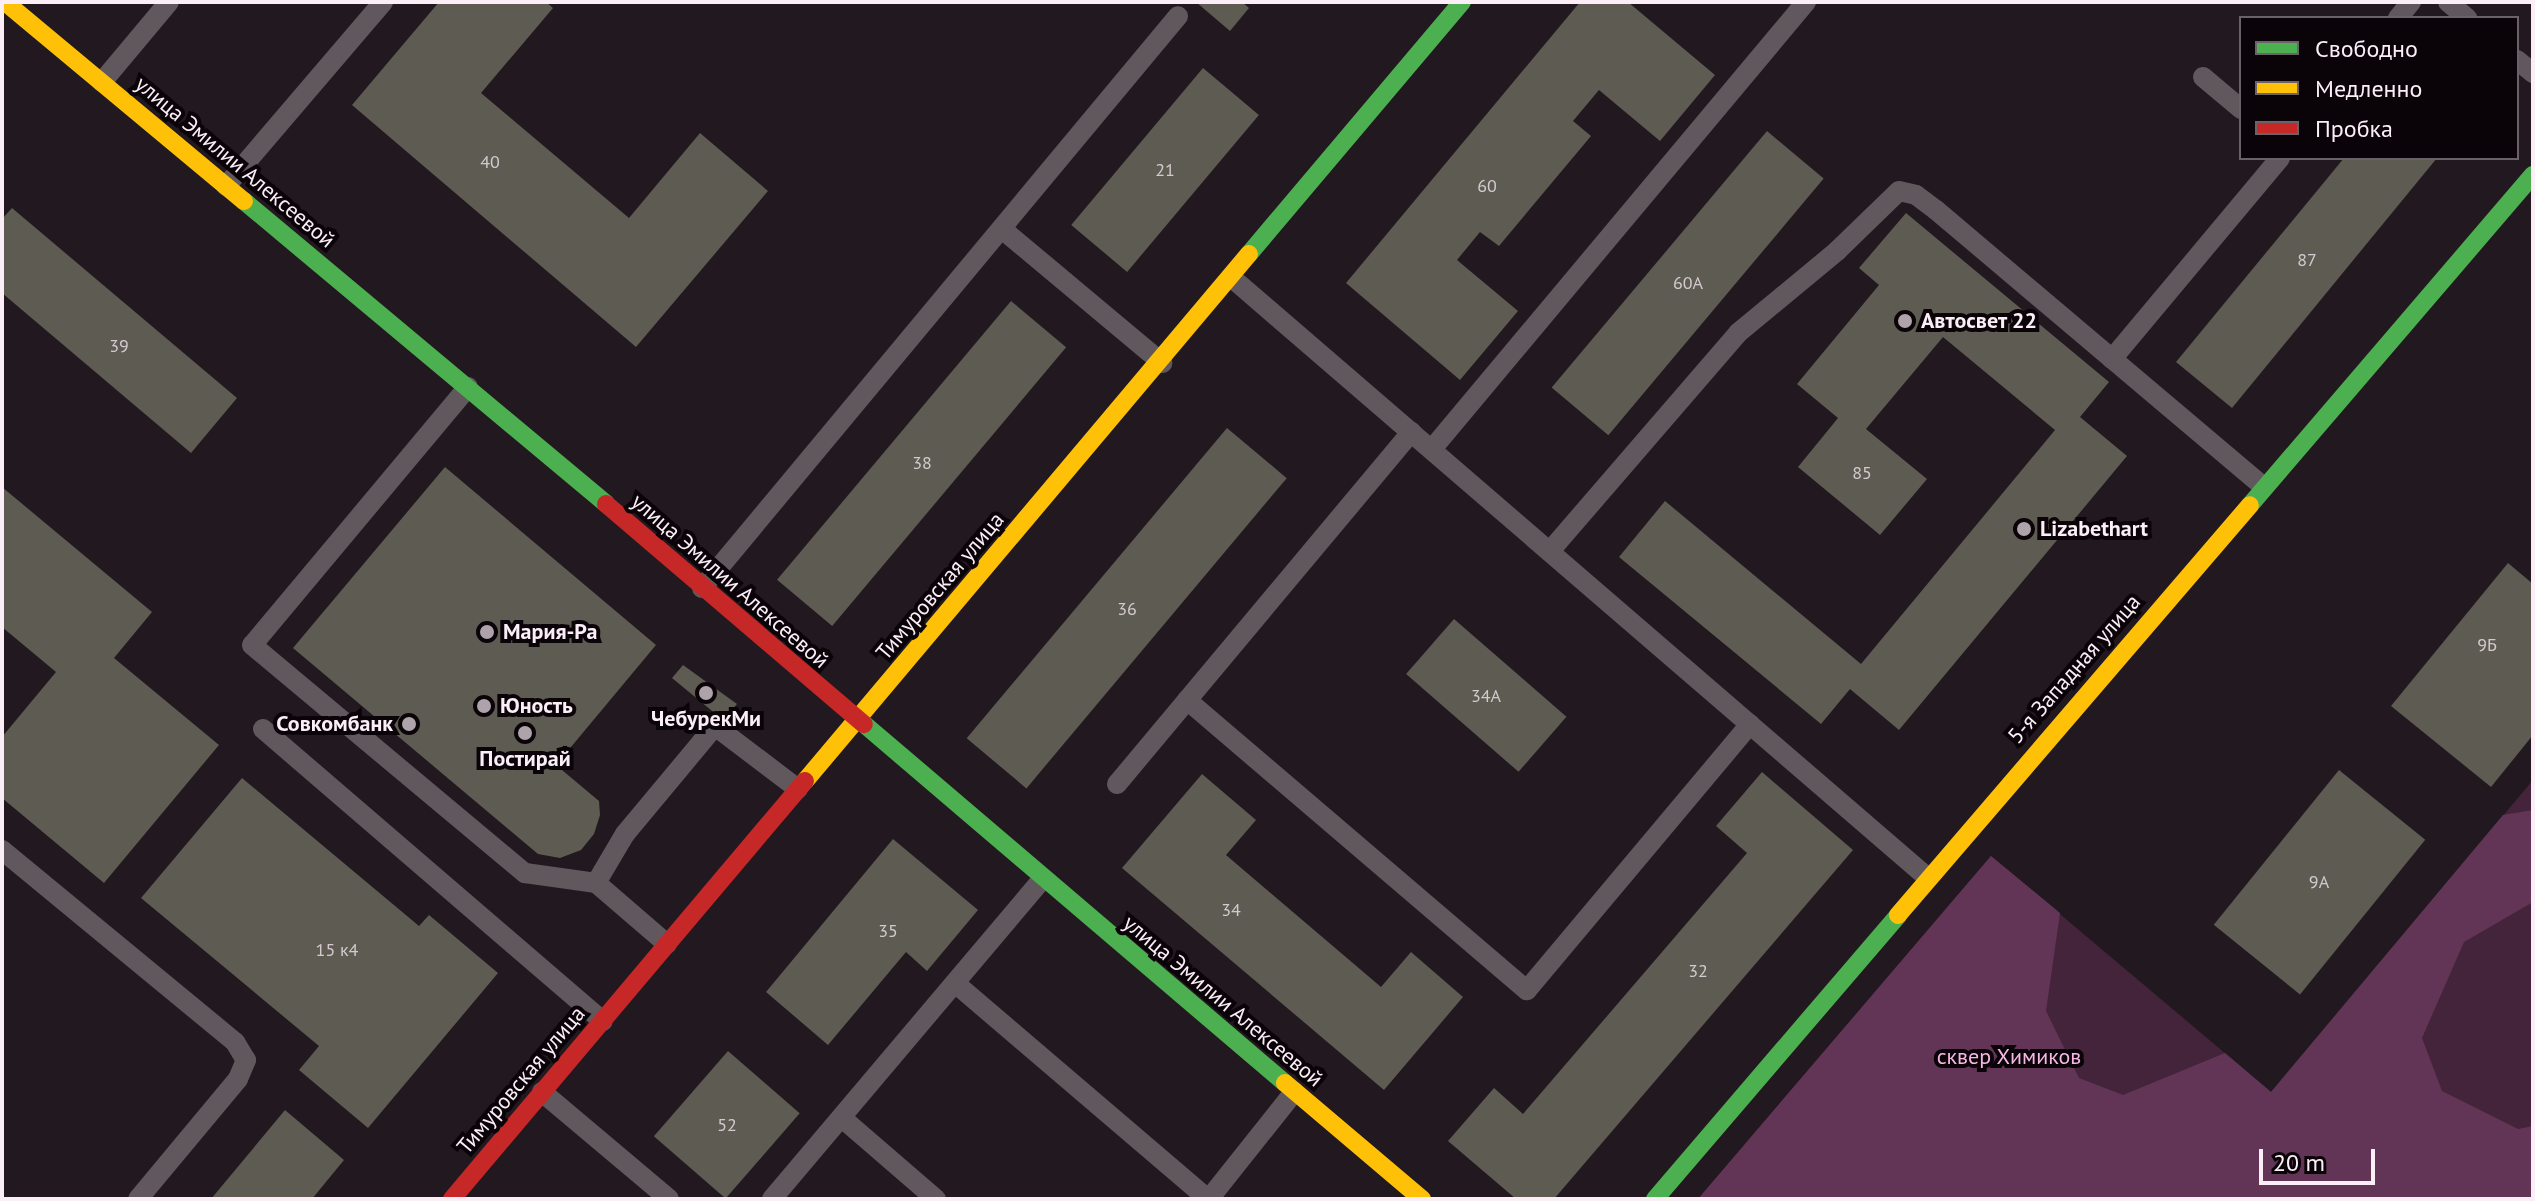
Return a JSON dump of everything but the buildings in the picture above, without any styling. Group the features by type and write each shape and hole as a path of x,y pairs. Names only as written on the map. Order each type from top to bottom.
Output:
{"street":[{"name":"улица Эмилии Алексеевой","path":"5,2 468,387 856,721 1422,1199"},
{"name":"Тимуровская улица","path":"452,1199 1162,363 1462,2"},
{"name":"5-я Западная улица","path":"1655,1199 1927,877 2533,175"}],"lane":[{"path":"102,82 169,2"},
{"path":"226,186 383,2"},
{"path":"1432,449 1806,2"},
{"path":"2448,2 2465,16"},
{"path":"702,588 1178,16"},
{"path":"2203,77 2239,107"},
{"path":"2112,359 2278,160"},
{"path":"1550,551 1738,333 1837,251 1899,191 1916,195 1936,210 2264,487"},
{"path":"1002,229 1162,363"},
{"path":"1232,278 1927,877"},
{"path":"468,387 252,645 525,873 596,883 667,944"},
{"path":"1117,784 1411,432"},
{"path":"1187,700 1527,990 1750,724"},
{"path":"596,883 625,834 715,726 798,789"},
{"path":"263,729 603,1021"},
{"path":"2,850 235,1042 246,1060 238,1079 138,1199"},
{"path":"772,1199 1042,879"},
{"path":"955,983 1208,1199 1294,1092"},
{"path":"542,1092 669,1199"},
{"path":"842,1118 936,1199"}],"green space":[{"name":"сквер Химиков","path":"2533,780 2533,1199 1698,1199 1991,856 2271,1092"},
{"name":"сквер Химиков","path":"2533,810 2533,902 2464,942 2422,1038 2442,1091 2518,1129 2533,1126 2533,1199 1698,1199 1991,856 2060,913 2046,1011 2079,1078 2123,1095 2225,1053 2271,1092 2503,815"}],"traffic: fast":[{"path":"1249,254 1462,2"},
{"path":"2250,505 2533,175"},
{"path":"244,201 606,504"},
{"path":"864,724 1285,1083"},
{"path":"1655,1199 1898,915"}],"traffic: slow":[{"path":"5,2 244,201"},
{"path":"805,781 1249,254"},
{"path":"1898,915 2250,505"},
{"path":"1285,1083 1422,1199"}],"traffic: jam":[{"path":"606,504 864,724"},
{"path":"452,1199 805,781"}],"place":[{"name":"Автосвет 22","path":"1905,321"},
{"name":"Lizabethart","path":"2024,529"},
{"name":"Мария-Ра","path":"487,632"},
{"name":"ЧебурекМи","path":"706,693"},
{"name":"Юность","path":"484,706"},
{"name":"Совкомбанк","path":"409,724"},
{"name":"Постирай","path":"525,733"}]}
